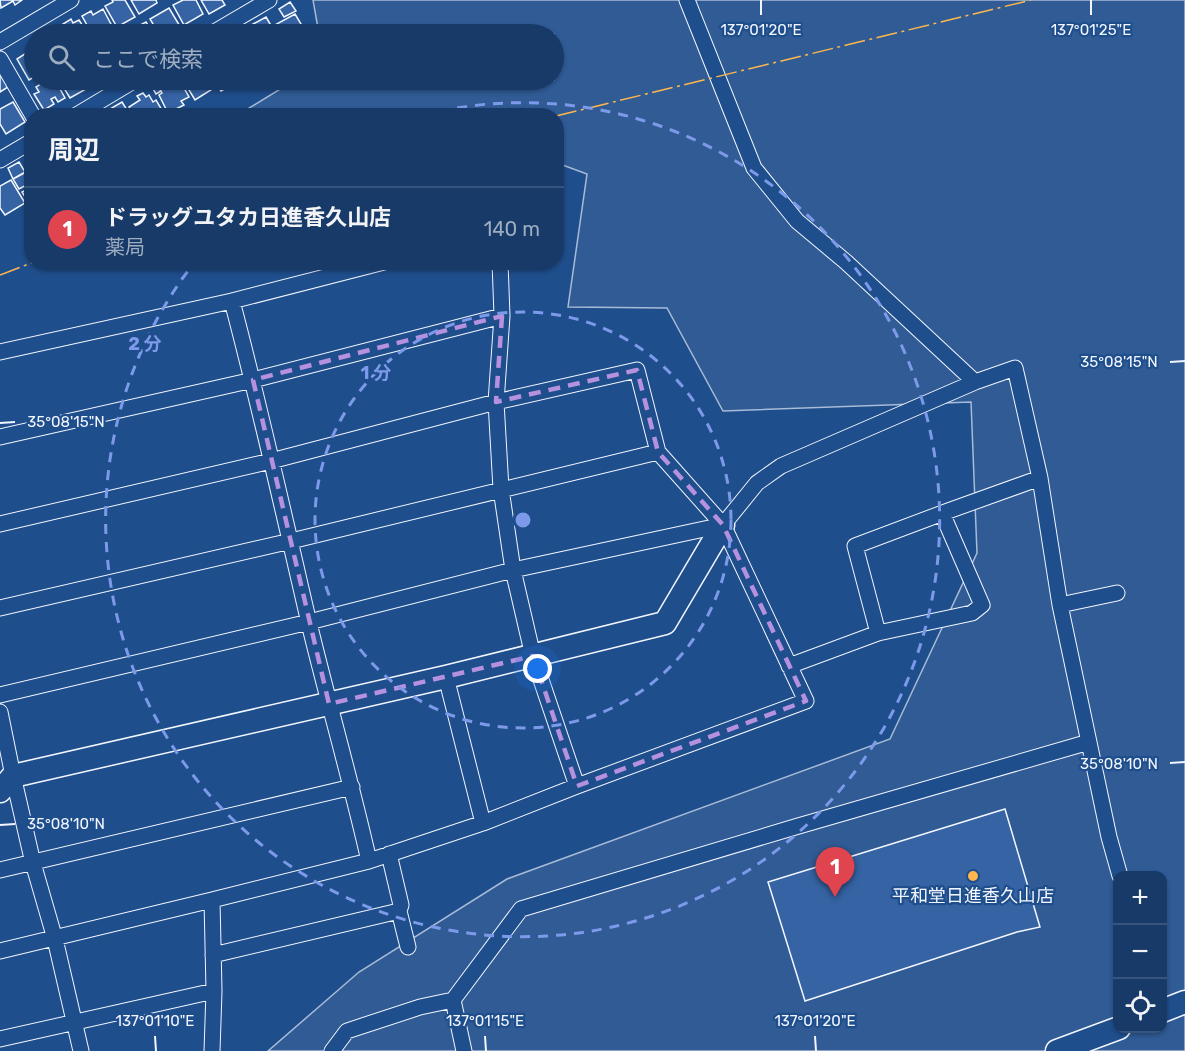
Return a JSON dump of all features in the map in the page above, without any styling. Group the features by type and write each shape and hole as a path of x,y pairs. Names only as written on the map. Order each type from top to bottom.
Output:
{"street":[{"path":"30,24 71,0"},
{"path":"228,24 269,0"},
{"path":"687,0 754,168 797,221 846,262 975,382"},
{"path":"0,42 24,28"},
{"path":"0,59 28,108"},
{"path":"88,108 118,90"},
{"path":"0,160 24,146"},
{"path":"0,352 232,301 353,270"},
{"path":"500,270 502,316 496,402 501,489 513,570 533,656 577,786"},
{"path":"232,301 369,861"},
{"path":"0,437 253,380 502,316"},
{"path":"7,784 665,623 723,525 757,483 781,466 975,382 1015,368 1040,478 1060,605 1109,837 1119,871"},
{"path":"0,524 271,461 496,402 637,370 658,452 723,525 806,701 483,823 369,861 0,951"},
{"path":"0,608 291,541 658,452"},
{"path":"878,633 855,546 1040,478"},
{"path":"789,666 878,633 972,613 982,605 942,513"},
{"path":"0,695 309,622 513,570 723,525"},
{"path":"1060,605 1117,593"},
{"path":"446,677 483,823"},
{"path":"0,712 7,784 55,939 81,1051"},
{"path":"332,1051 347,1031 420,1007 453,1000 521,909 1089,742"},
{"path":"0,870 352,787"},
{"path":"389,854 408,947"},
{"path":"212,900 214,991 212,1051"},
{"path":"213,956 399,911"},
{"path":"0,1040 214,991"},
{"path":"453,1000 464,1051"},
{"path":"1167,1009 1185,1002"},
{"path":"1057,1051 1113,1031"}],"highlighted area":[{"path":"502,316 496,402 637,370 658,452 723,525 806,701 577,786 533,656 329,704 253,380"}],"shaded area":[{"path":"313,0 1185,0 1185,1051 268,1051 359,972 507,879 890,739 977,553 971,402 723,411 667,308 568,307 587,174 564,166 564,108 249,108 279,90 564,90 564,24 317,24"}],"building":[{"path":"0,0 22,0 15,5 13,1 1,8"},
{"path":"112,0 125,0 135,17 122,24 115,24 105,6 113,2"},
{"path":"131,0 156,0 157,3 139,14"},
{"path":"183,0 196,0 203,14 183,24 173,5"},
{"path":"201,0 222,0 225,5 209,14"},
{"path":"290,2 296,11 284,17 279,9"},
{"path":"169,8 179,24 153,24 150,19"},
{"path":"103,9 111,24 86,24 82,16 91,11 93,15"},
{"path":"295,14 301,24 277,24"},
{"path":"266,17 270,24 253,24"},
{"path":"71,19 73,23 79,20 82,24 63,24"},
{"path":"24,54 24,71 17,59"},
{"path":"0,73 8,87 0,92"},
{"path":"38,90 61,90 65,98 58,102 55,97 51,99 54,104 43,108 34,94 39,92"},
{"path":"65,90 84,90 70,98"},
{"path":"160,90 185,90 189,97 181,101 184,105 178,108 166,108 159,95 162,93"},
{"path":"189,90 211,90 195,100"},
{"path":"143,93 146,97 149,95 153,102 156,100 161,108 130,108 140,100 137,96"},
{"path":"13,102 24,123 6,134 0,124 0,109"},
{"path":"122,102 126,108 112,108"},
{"path":"19,162 24,173 13,179 8,168"},
{"path":"24,173 24,186 19,189 13,179"},
{"path":"11,180 24,204 5,215 0,208 0,186"},
{"path":"1005,809 1040,927 1017,932 805,1001 768,882"}],"power":[{"path":"564,114 1031,0"},
{"path":"0,275 24,266"}],"place":[{"name":"平和堂日進香久山店","path":"973,876"},
{"name":"ドラッグユタカ日進香久山店","path":"835,897"}]}
